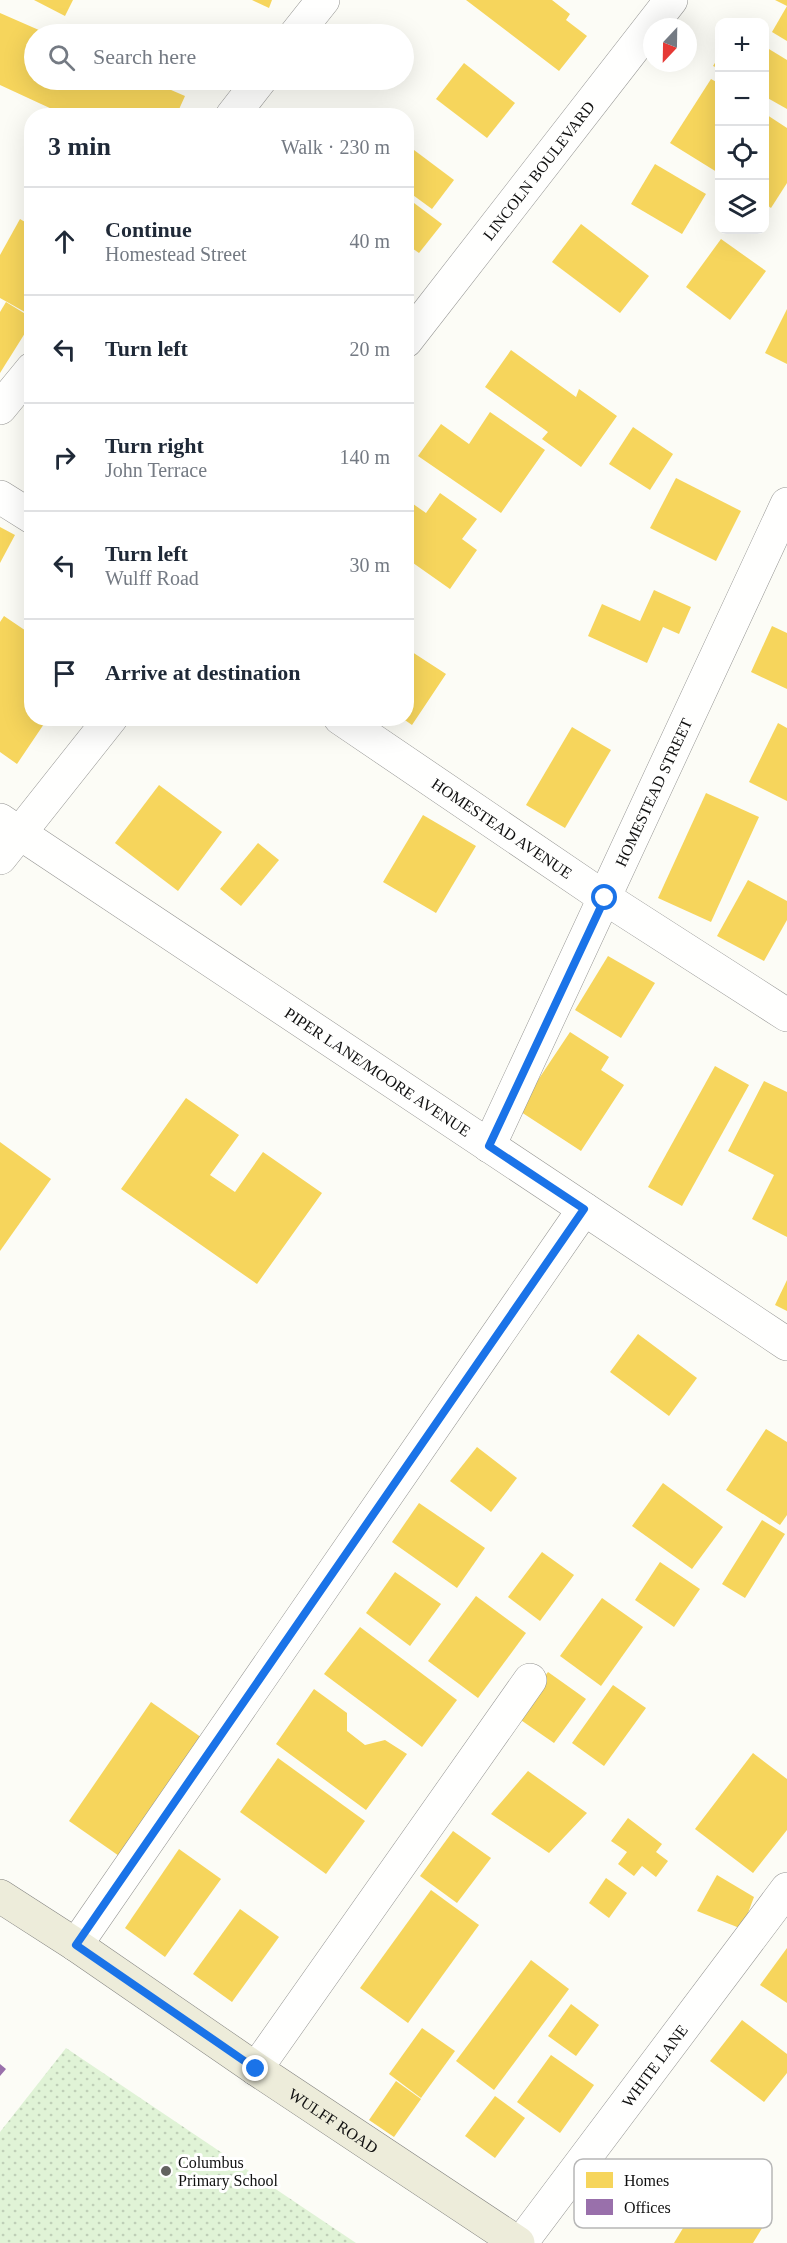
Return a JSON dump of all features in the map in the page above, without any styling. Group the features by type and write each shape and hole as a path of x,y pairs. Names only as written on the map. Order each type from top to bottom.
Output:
{"main road":[{"name":"WULFF ROAD","path":"0,1896 76,1945 256,2069 520,2243"}],"street":[{"path":"304,24 323,0"},
{"name":"LINCOLN BOULEVARD","path":"414,331 671,0"},
{"path":"238,108 252,90"},
{"path":"0,408 24,379"},
{"path":"0,497 24,512"},
{"name":"HOMESTEAD STREET","path":"489,1146 787,504"},
{"path":"6,837 104,726"},
{"name":"HOMESTEAD AVENUE","path":"352,726 605,898 787,1015"},
{"name":"PIPER LANE/MOORE AVENUE","path":"6,837 489,1146 787,1344"},
{"path":"76,1945 584,1209"},
{"path":"256,2069 530,1680"},
{"name":"WHITE LANE","path":"583,2159 787,1889"},
{"name":"WHITE LANE","path":"520,2243 574,2171"}],"green space":[{"name":"Columbus Primary School","path":"66,2048 356,2243 0,2243 0,2132"}],"building: Homes":[{"path":"34,0 73,0 65,16"},
{"path":"252,0 272,0 269,8"},
{"path":"466,0 552,0 570,14 566,20 587,36 559,71"},
{"path":"775,0 787,0 787,6"},
{"path":"787,6 787,41 772,32"},
{"path":"0,13 25,24 24,90 171,90 185,96 180,108 50,108 0,85"},
{"path":"769,49 787,60 787,109 769,99"},
{"path":"464,63 515,103 487,138 436,99"},
{"path":"711,79 715,81 715,171 670,143"},
{"path":"769,116 787,128 787,183 771,208 769,207"},
{"path":"414,150 454,180 432,209 414,196"},
{"path":"655,164 706,194 682,234 631,204"},
{"path":"414,203 442,224 419,253 414,250"},
{"path":"20,219 24,221 24,312 0,298 0,255"},
{"path":"581,224 649,276 620,313 552,262"},
{"path":"721,239 766,271 730,320 686,287"},
{"path":"6,302 24,313 24,335 0,373 0,312"},
{"path":"787,309 787,364 765,353"},
{"path":"511,350 576,397 579,389 617,416 581,467 542,439 548,432 485,387"},
{"path":"490,412 545,450 501,513 418,456 441,424 469,444"},
{"path":"633,427 673,454 650,490 609,464"},
{"path":"676,478 741,511 716,561 650,528"},
{"path":"440,493 477,519 462,539 477,550 450,589 414,564 414,505 426,513"},
{"path":"0,527 15,535 0,563"},
{"path":"654,590 691,607 679,634 663,627 647,663 588,636 602,604 640,621"},
{"path":"4,616 24,630 24,726 43,726 17,764 0,752 0,622"},
{"path":"772,626 787,633 787,689 751,672"},
{"path":"414,653 446,674 414,722"},
{"path":"778,723 787,728 787,801 749,782"},
{"path":"572,727 611,750 565,828 526,805"},
{"path":"159,785 222,832 178,891 115,843"},
{"path":"706,793 759,817 711,922 658,898"},
{"path":"423,815 476,846 436,913 383,882"},
{"path":"258,843 279,860 241,906 220,889"},
{"path":"748,880 787,901 787,920 764,961 717,936"},
{"path":"608,956 655,983 621,1038 575,1010"},
{"path":"570,1032 609,1057 601,1070 624,1085 581,1151 518,1110"},
{"path":"715,1066 749,1085 682,1206 648,1187"},
{"path":"764,1081 787,1092 787,1237 752,1219 774,1175 728,1151"},
{"path":"186,1098 239,1135 210,1175 235,1192 263,1152 322,1193 257,1284 121,1189"},
{"path":"0,1142 51,1179 0,1251"},
{"path":"787,1280 787,1311 775,1305"},
{"path":"638,1334 697,1378 669,1416 610,1372"},
{"path":"766,1429 787,1442 787,1515 780,1525 726,1490"},
{"path":"477,1447 517,1478 491,1512 450,1481"},
{"path":"663,1483 723,1527 692,1569 632,1526"},
{"path":"419,1503 485,1548 457,1588 392,1542"},
{"path":"762,1520 785,1534 745,1598 722,1584"},
{"path":"542,1552 574,1575 540,1621 508,1597"},
{"path":"660,1562 700,1589 674,1627 635,1600"},
{"path":"395,1572 441,1604 410,1646 366,1613"},
{"path":"476,1596 526,1633 478,1698 428,1661"},
{"path":"602,1598 643,1627 601,1686 560,1656"},
{"path":"360,1627 457,1700 422,1747 324,1674"},
{"path":"548,1672 586,1699 554,1743 515,1716"},
{"path":"613,1685 646,1708 604,1766 572,1743"},
{"path":"314,1689 347,1713 347,1731 365,1745 385,1740 407,1754 366,1810 276,1744"},
{"path":"151,1702 205,1740 122,1858 69,1821"},
{"path":"753,1753 787,1779 787,1830 753,1873 695,1829"},
{"path":"278,1758 365,1821 326,1874 240,1812"},
{"path":"528,1771 587,1813 549,1853 491,1814"},
{"path":"628,1818 662,1844 656,1852 668,1861 656,1877 642,1866 634,1876 618,1864 627,1852 611,1841"},
{"path":"453,1831 491,1858 457,1903 420,1876"},
{"path":"179,1849 221,1879 165,1957 125,1928"},
{"path":"717,1875 754,1897 742,1929 697,1911"},
{"path":"606,1878 627,1893 609,1918 589,1903"},
{"path":"431,1890 479,1925 408,2023 360,1988"},
{"path":"240,1909 279,1937 232,2002 193,1974"},
{"path":"787,1948 787,2003 760,1985"},
{"path":"531,1960 569,1989 494,2090 456,2061"},
{"path":"571,2004 599,2025 576,2056 548,2036"},
{"path":"742,2020 787,2054 787,2073 764,2102 710,2061"},
{"path":"422,2028 455,2051 421,2098 389,2074"},
{"path":"551,2055 594,2085 560,2133 517,2102"},
{"path":"396,2081 421,2099 394,2137 369,2120"},
{"path":"495,2096 525,2118 495,2158 465,2136"},
{"path":"683,2228 762,2228 753,2243 674,2243"}],"building: Offices":[{"path":"0,2064 6,2069 0,2076"}],"place":[{"name":"Columbus Primary School","path":"166,2171"}],"route":[{"path":"256,2069 76,1945 584,1209 489,1146 605,898"}]}
